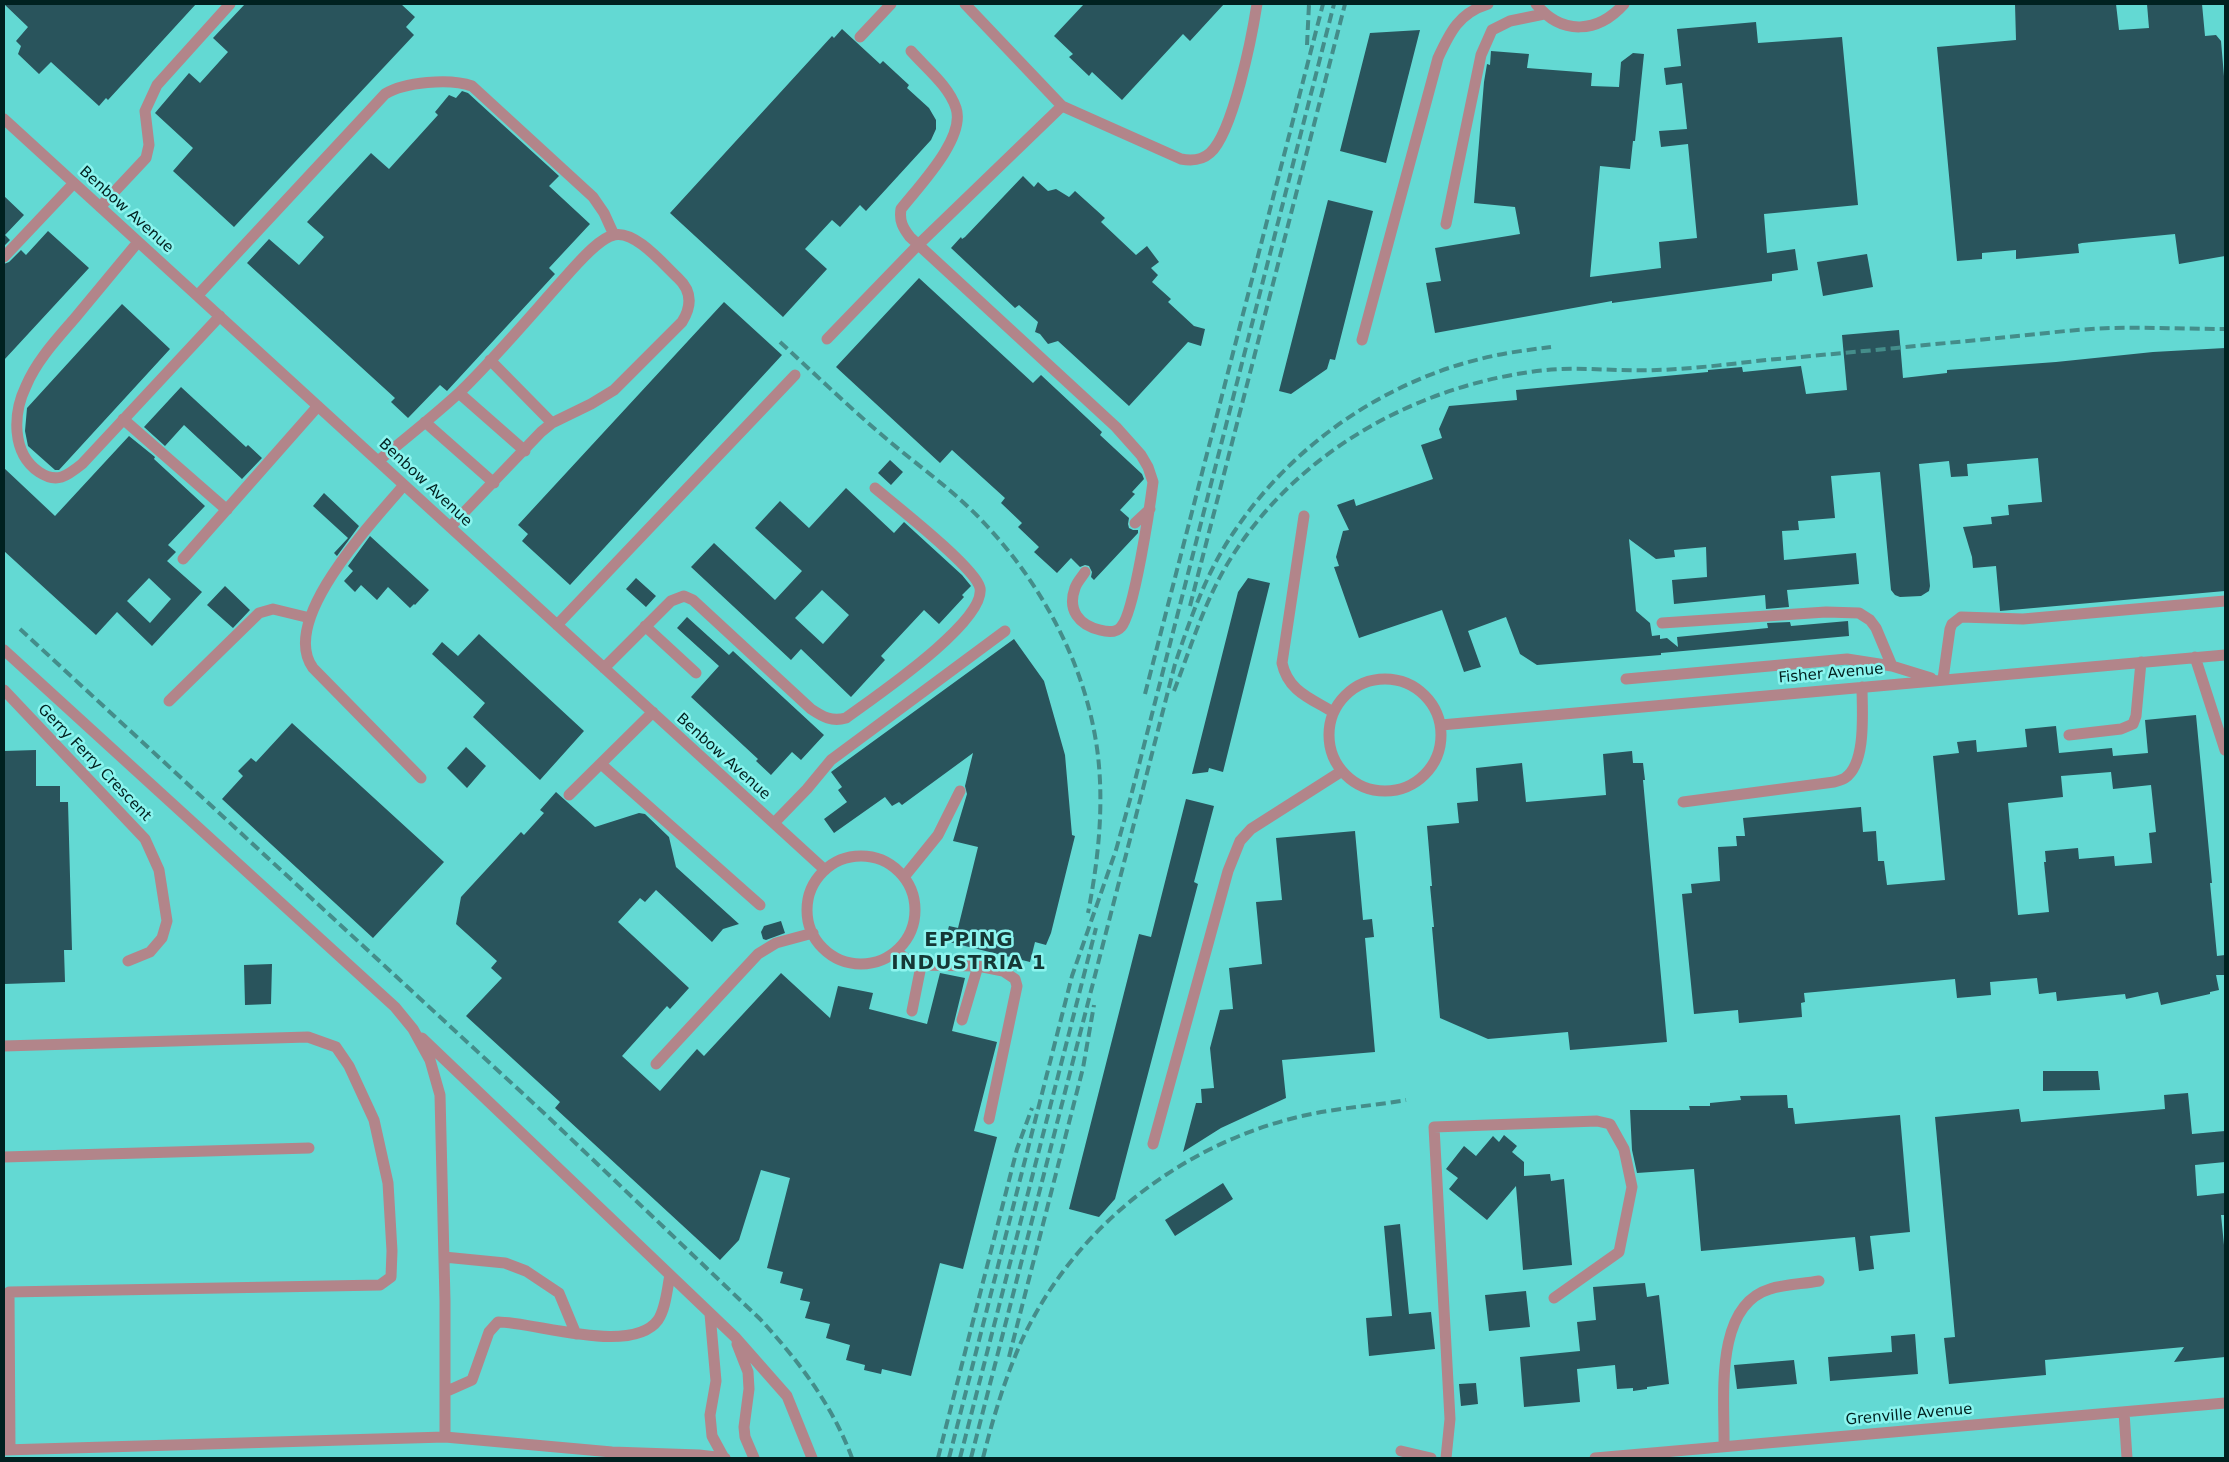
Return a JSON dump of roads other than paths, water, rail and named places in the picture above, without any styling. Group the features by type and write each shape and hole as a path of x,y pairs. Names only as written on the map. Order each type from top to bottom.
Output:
{"lane":[{"path":"100,207 146,158 149,145 145,111 157,86 230,4"},
{"path":"860,37 891,4"},
{"path":"965,4 1062,106 1181,159 1192,161 1210,153 1220,139 1237,93 1257,4"},
{"path":"1362,340 1438,58 1454,28 1465,14 1474,8 1488,4"},
{"path":"1536,4 1544,14 1560,24 1578,28 1597,25 1611,18 1624,4"},
{"path":"1446,224 1481,55 1492,30 1510,21 1544,14"},
{"path":"911,51 948,92 956,108 958,121 949,147 901,209 900,218 903,228 918,245 1129,440 1148,467 1153,482 1150,509 1130,606 1121,627 1114,631 1105,632 1084,625 1076,615 1073,600 1075,588 1085,572"},
{"path":"198,296 385,94 398,87 414,84 459,82 472,86 593,197 604,213 614,235"},
{"path":"827,339 918,245 1062,106"},
{"name":"Benbow Avenue","path":"4,119 825,870"},
{"path":"4,257 74,182"},
{"path":"378,461 459,393 578,264 605,238 623,234 634,238 681,281 688,290 690,301 688,312 674,330 614,390 591,404 552,423 541,432 525,451 450,527"},
{"path":"138,242 46,351 32,374 20,402 17,435 18,447 26,460 38,472 57,478 68,476 220,316"},
{"path":"490,360 552,423"},
{"path":"557,625 795,374"},
{"path":"459,393 525,451"},
{"path":"183,559 318,406"},
{"path":"123,420 227,510"},
{"path":"425,422 494,482"},
{"path":"404,485 332,573 321,590 310,618 304,649 307,660 421,778"},
{"path":"604,668 671,601 677,597 684,596 693,600 811,709 828,718 837,720 846,718 930,655 970,613 980,596 980,587 976,578 875,488"},
{"path":"1135,523 1150,509"},
{"path":"1304,516 1282,663 1285,676 1291,685 1332,712"},
{"path":"1626,680 1848,659 1892,666 1939,680 1950,629 1952,624 1961,617 2022,619 2225,601"},
{"path":"169,701 259,613 272,609 310,618"},
{"path":"1662,623 1826,612 1859,613 1870,620 1876,628 1892,666"},
{"path":"645,626 696,673"},
{"path":"774,824 831,760 1005,631"},
{"path":"4,650 395,1006 413,1029 735,1337 787,1396 812,1458"},
{"name":"Fisher Avenue","path":"1441,726 2225,654"},
{"path":"2195,657 2225,750"},
{"path":"2069,735 2121,729 2133,724 2136,716 2141,662"},
{"path":"1380,678 1401,680 1421,691 1432,704 1441,726 1441,744 1436,760 1426,774 1409,787 1390,792 1367,790 1348,779 1335,763 1329,746 1328,728 1332,712 1344,695 1362,682 1380,678"},
{"path":"1683,802 1834,782 1845,778 1854,768 1860,748 1862,687"},
{"name":"Gerry Ferry Crescent","path":"4,690 146,839 159,870 167,921 162,938 150,952 128,961"},
{"path":"569,796 653,712"},
{"path":"601,764 760,905"},
{"path":"1153,1144 1228,871 1237,848 1251,829 1342,771"},
{"path":"904,878 938,835 960,791"},
{"path":"862,856 882,860 898,871 910,887 915,906 910,932 904,944 889,957 870,964 850,964 832,957 817,943 809,925 807,905 813,886 825,870 842,860 862,856"},
{"path":"656,1064 758,954 776,943 813,933"},
{"path":"896,951 914,965 978,966 1009,974 1015,980 1017,986 988,1119"},
{"path":"912,1011 921,966"},
{"path":"962,1020 978,966"},
{"path":"413,1029 430,1060 440,1095 444,1257 445,1437"},
{"path":"4,1046 308,1037 336,1047 349,1066 374,1120 388,1183 392,1251 391,1277 380,1286 9,1292 7,1450 445,1437 612,1452 699,1455 725,1458"},
{"path":"1446,1458 1450,1419 1434,1127 1597,1121 1610,1124 1624,1149 1632,1188 1620,1252 1554,1298"},
{"path":"4,1156 309,1148"},
{"path":"444,1257 505,1263 526,1271 558,1293 576,1334"},
{"path":"445,1392 472,1380 487,1337 498,1322 576,1334 620,1337 651,1328 662,1313 670,1275"},
{"path":"1724,1446 1727,1342 1739,1312 1750,1300 1769,1289 1819,1281"},
{"path":"710,1314 716,1381 710,1415 712,1436 725,1458"},
{"path":"735,1337 748,1372 750,1389 744,1426 745,1437 754,1458"},
{"name":"Grenville Avenue","path":"1595,1458 2225,1403"},
{"path":"2124,1412 2128,1458"},
{"path":"1401,1451 1431,1458"}],"railway":[{"path":"1307,45 1309,4"},
{"path":"1145,694 1323,4"},
{"path":"949,1458 1072,976 1116,850 1131,796 1334,4"},
{"path":"1190,606 1345,4"},
{"path":"1174,691 1199,623 1222,574 1231,558 1258,521 1288,487 1323,458 1360,432 1400,411 1442,394 1486,381 1546,370 1684,369 2071,330 2139,328 2225,329"},
{"path":"780,342 875,429 975,513 1027,575 1060,632 1073,661 1093,724 1100,776 1099,835 1088,913"},
{"path":"971,1458 1175,664 1194,611 1216,561 1236,529 1284,471 1312,445 1374,401 1408,384 1480,359 1551,347"},
{"path":"20,629 545,1114 760,1319 801,1367 825,1402 852,1458"},
{"path":"960,1458 1096,928"},
{"path":"1009,1357 1083,1068 1094,1005"},
{"path":"983,1458 995,1413 1010,1369 1022,1340 1044,1299 1071,1262 1102,1227 1136,1196 1174,1170 1215,1147 1257,1129 1315,1113 1406,1100"},
{"path":"938,1458 1017,1149 1032,1108"}],"district":[{"name":"EPPING INDUSTRIA 1","path":"969,952"}]}
